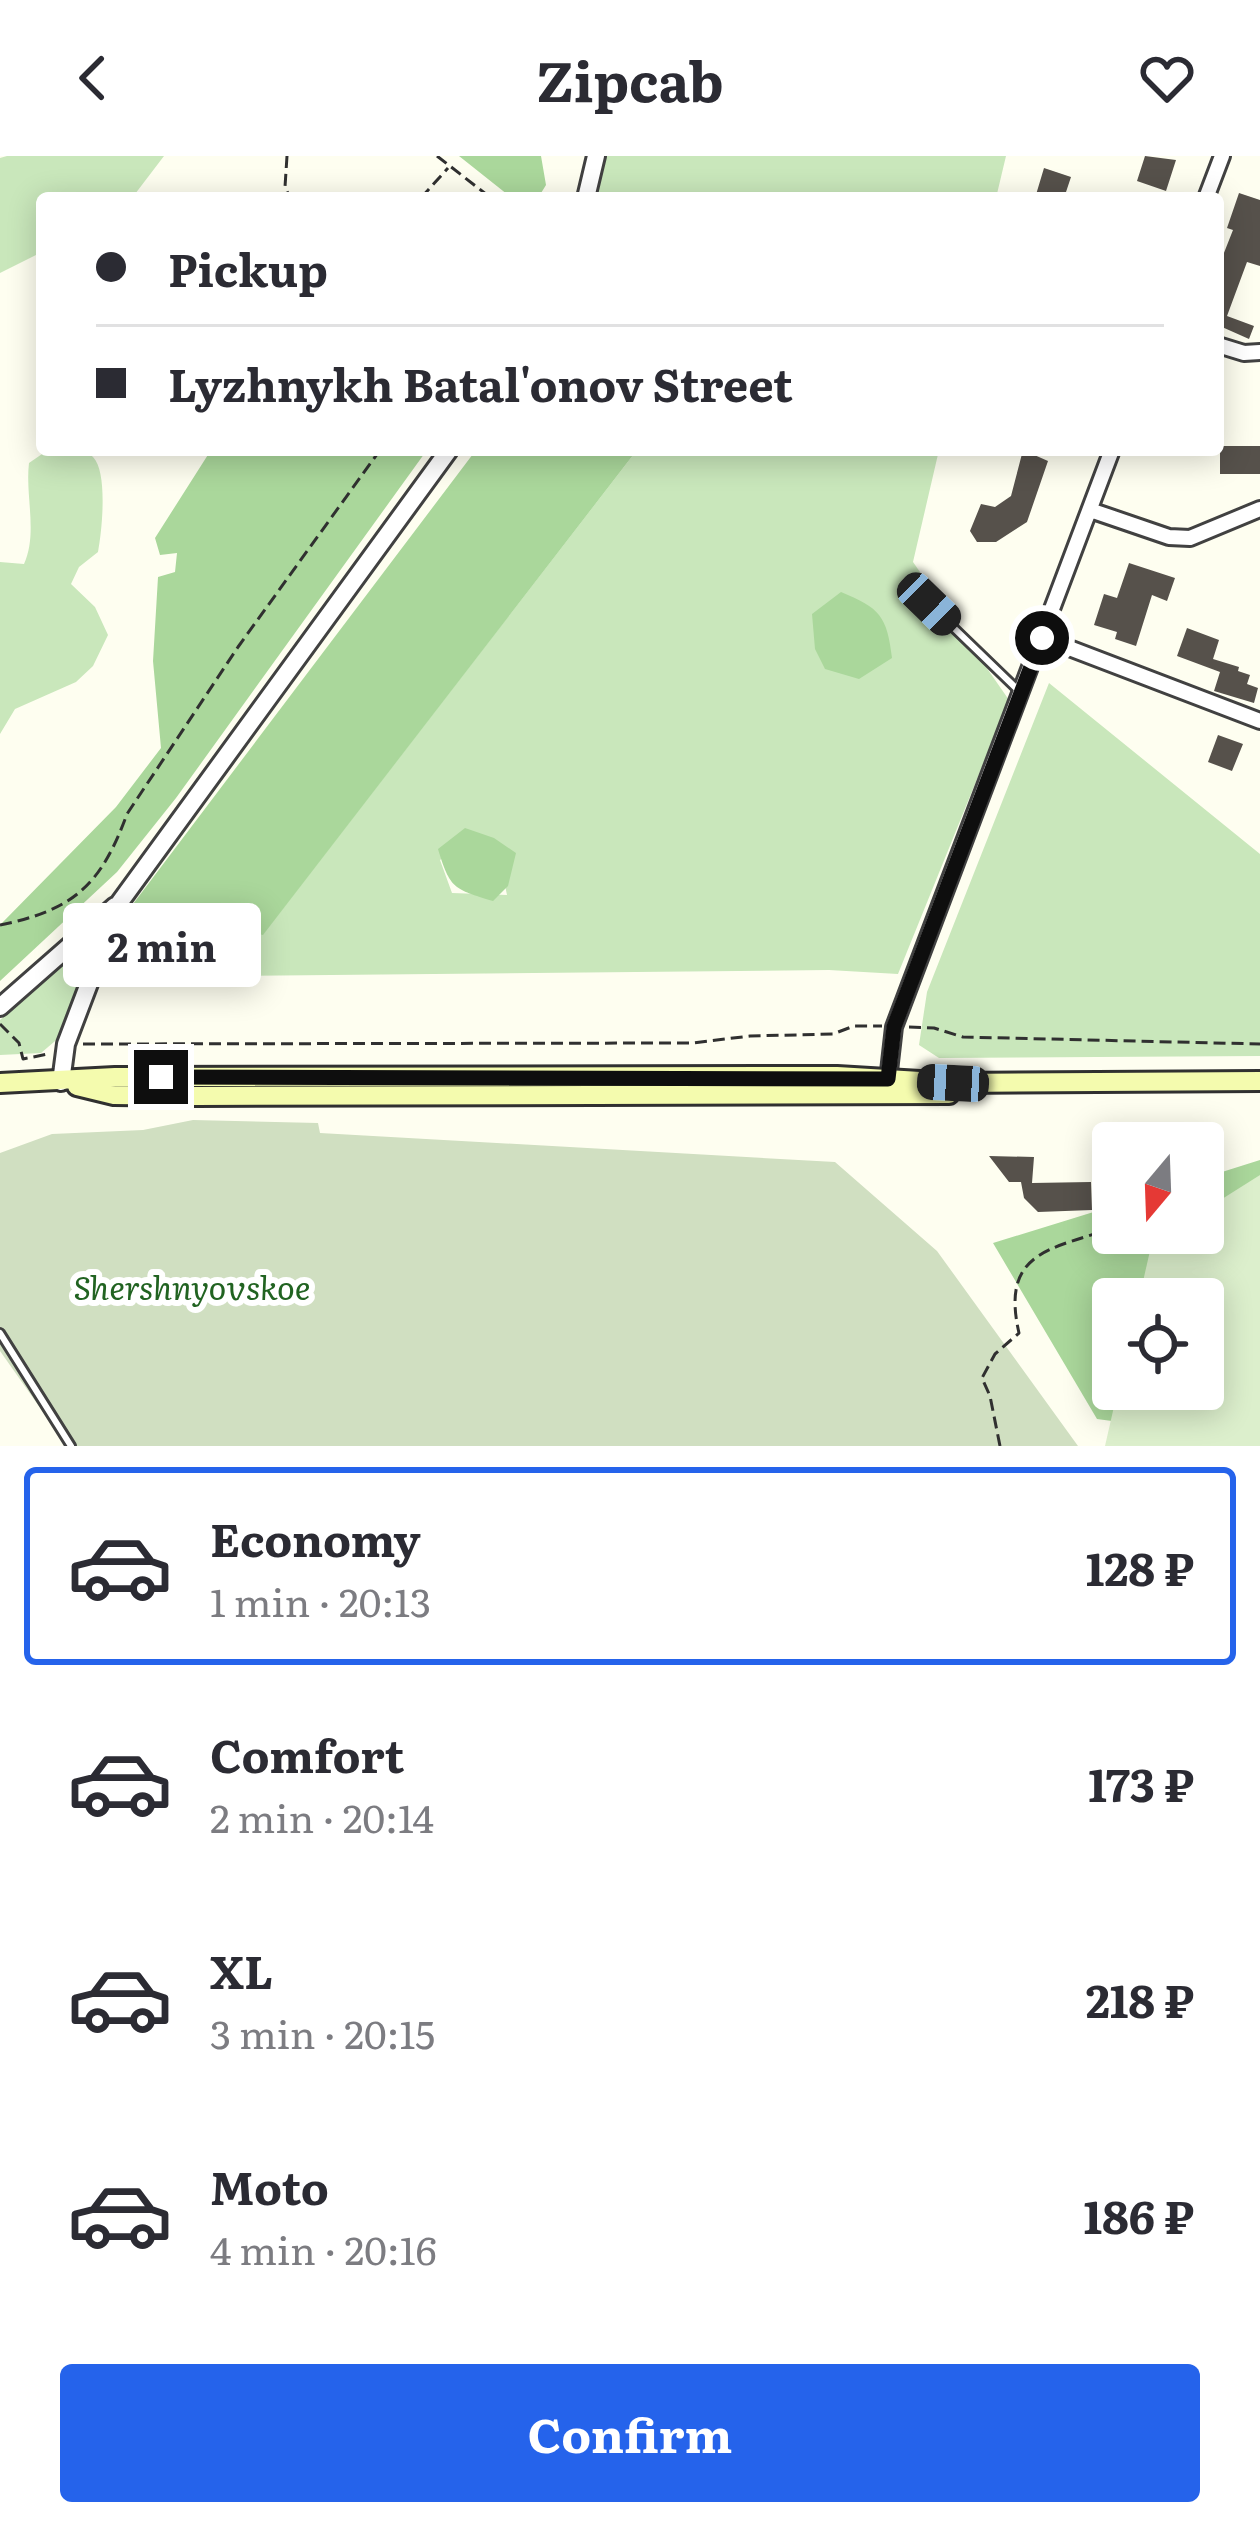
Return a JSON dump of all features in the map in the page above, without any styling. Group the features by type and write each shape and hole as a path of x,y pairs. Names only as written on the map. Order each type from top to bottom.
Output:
{"main road":[{"path":"0,1083 116,1077 1260,1093"},
{"path":"888,1087 1260,1081"}],"street":[{"path":"587,192 596,156"},
{"path":"1208,192 1222,156"},
{"path":"1224,347 1260,352"},
{"path":"0,1007 120,902 445,456"},
{"path":"888,1087 894,1027 1110,456"},
{"path":"1090,510 1169,537 1190,538 1260,508"},
{"path":"1042,638 1260,721"},
{"path":"61,1082 66,1044 120,902"}],"lane":[{"path":"929,604 1022,694"},
{"path":"0,1333 71,1446"}],"path":[{"path":"287,156 287,192"},
{"path":"437,156 482,192"},
{"path":"427,192 450,167"},
{"path":"0,925 70,904 90,882 127,814 238,647 376,456"},
{"path":"0,1024 19,1043 23,1059 46,1056 56,1045 66,1044 692,1043 833,1034"},
{"path":"963,1037 1260,1044"},
{"path":"1000,1446 982,1378 995,1354 1019,1333 1015,1283 1041,1254 1092,1233"}],"green space":[{"path":"164,156 137,192 36,192 36,255 0,273 0,158"},
{"path":"459,156 541,156 546,185 542,192 504,192"},
{"path":"606,156 1006,156 997,192 598,192"},
{"path":"39,456 91,456 98,465 102,517 98,552 79,567 71,584 95,607 108,635 93,666 76,682 15,709 0,734 0,562 24,564 28,552 29,463"},
{"path":"207,456 423,456 176,798 117,872 0,981 0,925 116,807 161,748 153,661 158,577 175,572 177,553 160,555 155,538"},
{"path":"471,456 632,456 263,935 133,904"},
{"path":"632,456 938,456 913,562 1009,700 898,974 829,970 138,977 133,904 263,934","holes":["473,838 498,852 507,895 452,893 440,860"]},
{"path":"841,592 879,615 890,644 892,658 859,679 825,669 815,649 812,614"},
{"path":"1049,683 1260,854 1260,1056 939,1058 919,1045 927,992"},
{"path":"465,828 494,838 516,853 508,886 493,901 455,886 442,862 438,849"},
{"path":"94,936 61,1036 41,1053 0,1055 0,1020"},
{"name":"Shershnyovskoe","path":"193,1120 318,1123 320,1133 835,1162 937,1251 1078,1446 67,1446 0,1351 0,1153 52,1134 143,1130"},
{"path":"1260,1160 1260,1229 1224,1340 1224,1278 1092,1278 1092,1410 1201,1410 1194,1432 1097,1419 993,1243 1092,1212 1092,1254 1224,1254 1224,1171"},
{"path":"1260,1175 1260,1446 1105,1446 1113,1410 1224,1410 1224,1278 1144,1278 1149,1254 1224,1254 1224,1198"}],"building":[{"path":"1145,156 1176,160 1166,191 1137,181"},
{"path":"1044,168 1071,177 1066,192 1037,192"},
{"path":"1239,193 1260,200 1260,266 1247,262 1227,316 1254,326 1249,339 1224,328 1224,253 1233,230 1227,228"},
{"path":"1224,446 1260,446 1260,474 1220,474"},
{"path":"1021,456 1048,461 1027,522 996,542 977,542 970,531 981,504 995,507 1011,496"},
{"path":"1129,563 1175,578 1167,601 1152,595 1136,646 1115,639 1117,632 1094,625 1104,594 1117,598"},
{"path":"1187,628 1219,640 1213,659 1250,675 1247,684 1258,688 1254,703 1214,691 1220,672 1177,656"},
{"path":"1218,735 1243,744 1232,771 1208,762"},
{"path":"989,1156 1034,1157 1032,1183 1091,1182 1092,1210 1038,1212 1024,1198 1021,1182 1009,1182"}],"route":[{"path":"161,1077 888,1079 894,1027 1042,638"}]}
